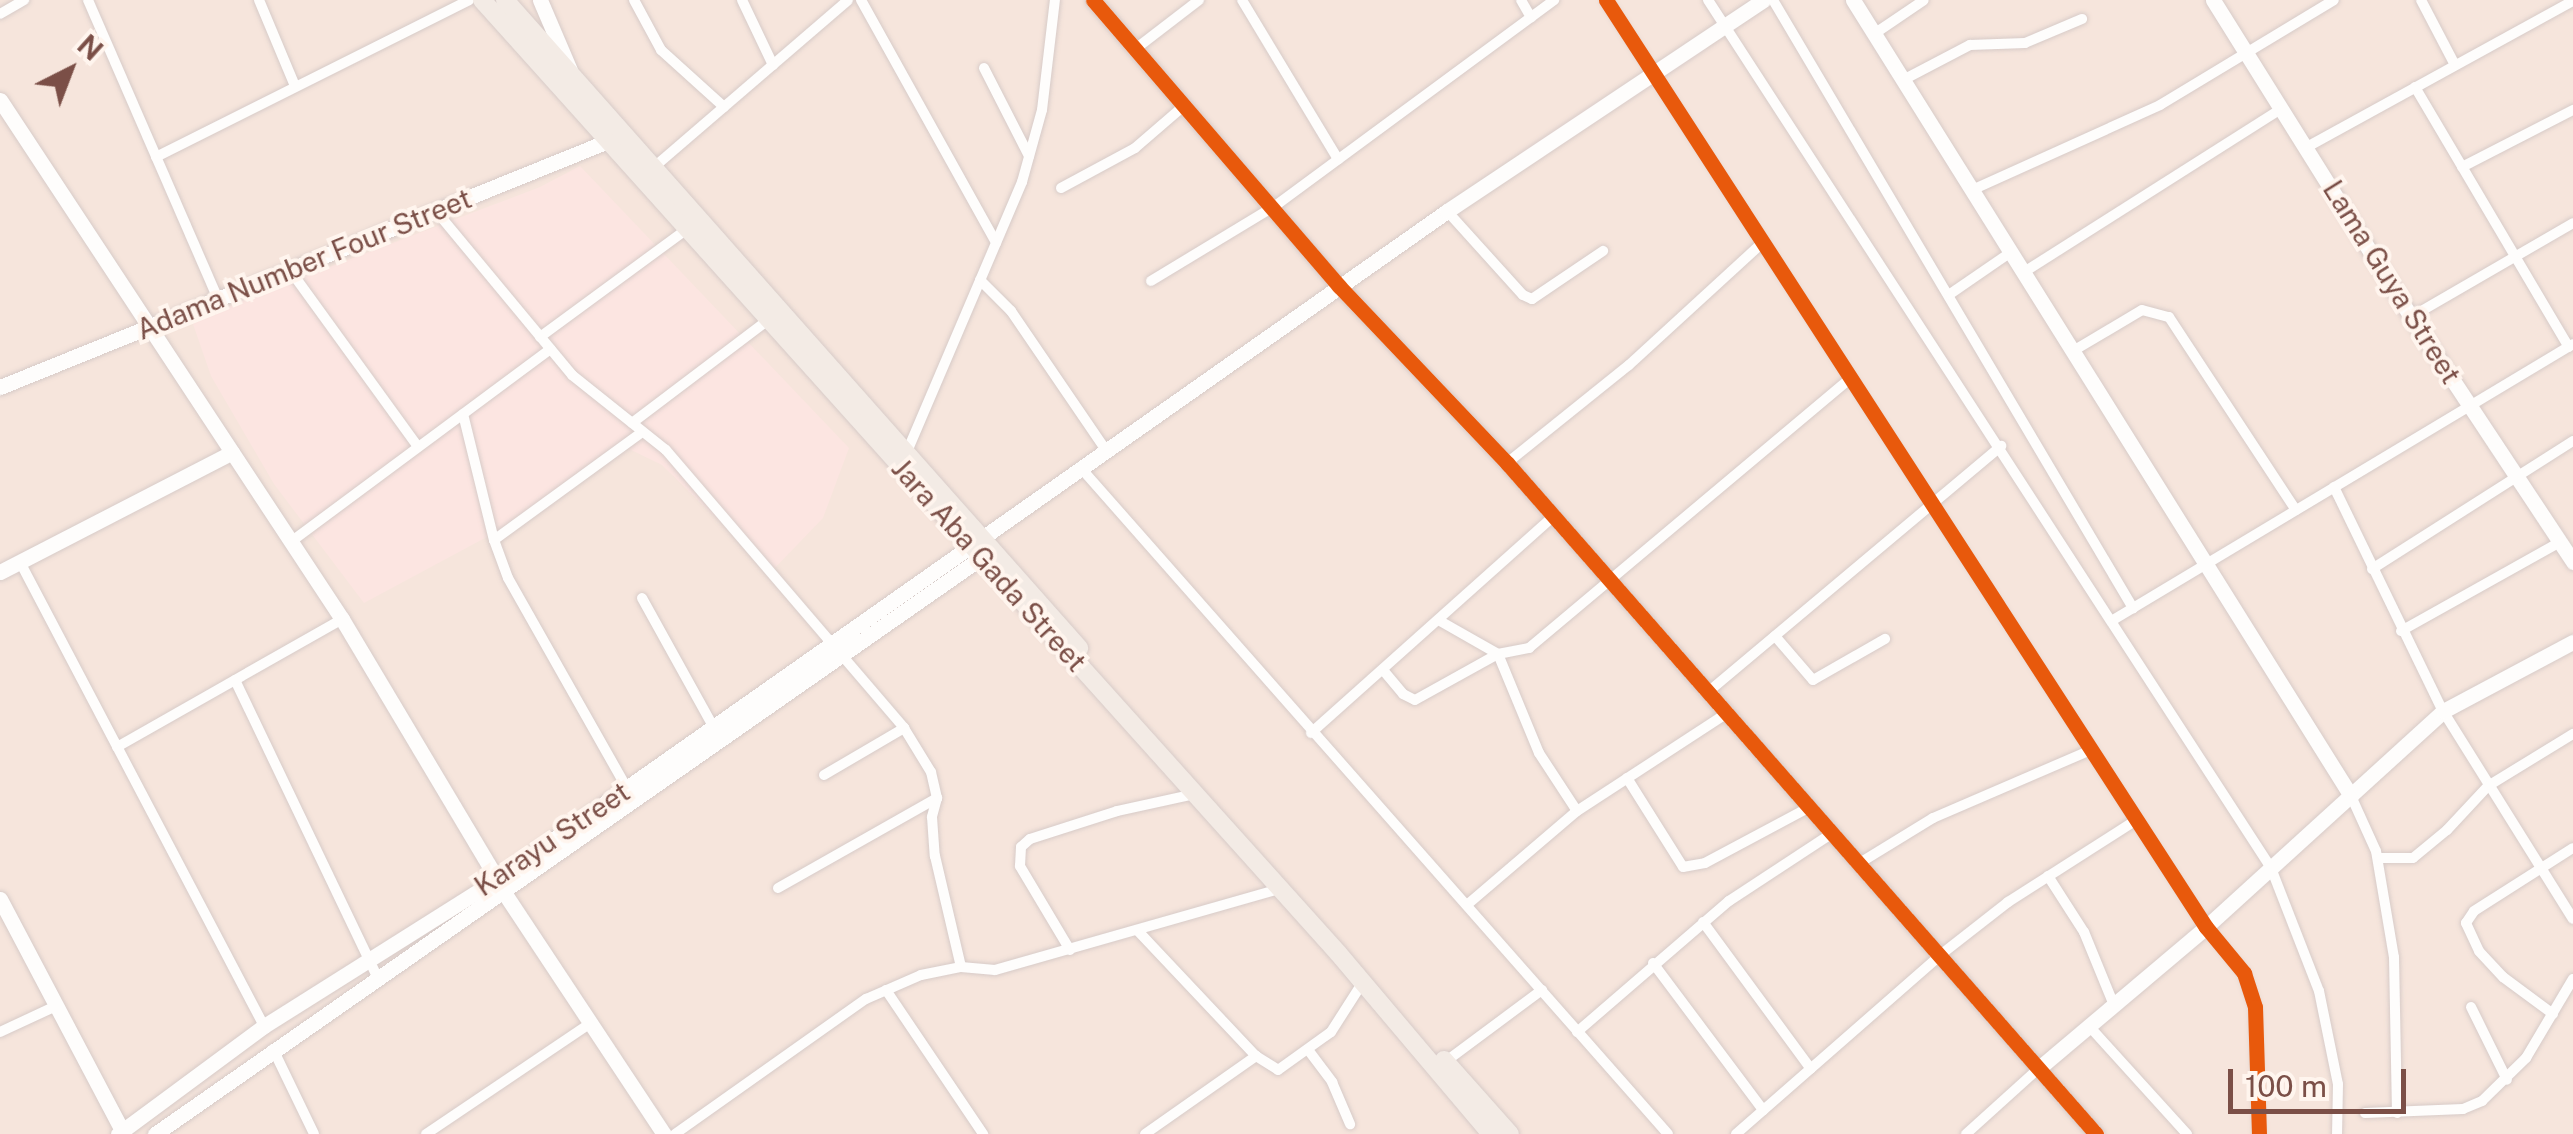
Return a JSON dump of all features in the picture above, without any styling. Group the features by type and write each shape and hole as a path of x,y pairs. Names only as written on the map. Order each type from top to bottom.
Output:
{"main road":[{"name":"Jara Aba Gada Street","path":"482,0 768,320 981,547 1510,1134"},
{"name":"Jara Aba Gada Street","path":"505,0 906,454 981,547 1363,982 1485,1132"}],"street":[{"path":"0,14 24,0"},
{"path":"88,0 218,299"},
{"path":"259,0 296,86"},
{"path":"156,157 469,0"},
{"path":"540,0 570,70"},
{"path":"634,0 661,50 724,107"},
{"path":"742,0 773,65"},
{"path":"653,168 848,0"},
{"path":"861,0 996,243"},
{"path":"906,454 1030,156 1042,110 1056,0"},
{"path":"1138,48 1199,0"},
{"path":"1242,0 1338,160"},
{"path":"1522,0 1531,17"},
{"path":"1151,280 1274,206 1554,0"},
{"path":"1606,0 2206,928 2244,973 2256,1007 2259,1134"},
{"path":"1708,0 2272,868 2319,991 2338,1084 2337,1134"},
{"path":"981,547 1105,448 1651,72 1725,26 1744,5 1763,0"},
{"path":"1772,0 2133,608"},
{"path":"1853,0 2352,796 2378,858 2394,957 2397,1113"},
{"path":"1874,34 1924,0"},
{"name":"Lama Guya Street","path":"2214,0 2411,317 2568,550"},
{"path":"1972,190 2160,106 2334,0"},
{"path":"2421,0 2455,66"},
{"path":"2307,147 2573,1"},
{"path":"1097,4 1340,286 1507,463 2093,1133"},
{"path":"1903,80 1970,45 2025,43 2082,19"},
{"path":"984,68 1030,156"},
{"path":"2113,620 2571,346 2514,258 2415,87"},
{"path":"0,100 292,541 501,886 664,1134"},
{"path":"1061,188 1135,148 1186,104"},
{"path":"2024,272 2282,108"},
{"path":"2462,167 2573,110"},
{"name":"Adama Number Four Street","path":"0,387 608,142"},
{"path":"436,211 572,376 666,450 904,728 931,772 937,798 932,817 935,856 961,967"},
{"path":"1447,211 1523,296 1532,299 1602,250"},
{"path":"2411,317 2573,224"},
{"path":"540,337 687,229"},
{"path":"1507,463 1629,365 1762,243"},
{"path":"1950,294 2011,252"},
{"path":"290,270 418,447"},
{"path":"980,280 1011,311 1105,448"},
{"path":"2073,351 2142,310 2170,316 2296,510"},
{"path":"632,424 768,320"},
{"path":"292,541 550,349"},
{"path":"1382,670 1403,694 1415,700 1498,654 1529,648 1850,379"},
{"path":"463,414 494,540 508,578 627,788"},
{"path":"494,540 642,432"},
{"path":"2372,569 2573,440"},
{"path":"1708,692 2001,446"},
{"path":"0,572 232,452"},
{"path":"1080,466 1311,733 1468,904 1668,1134"},
{"path":"2334,487 2442,711 2488,786 2508,810 2573,919"},
{"path":"1311,733 1553,517"},
{"name":"Karayu Street","path":"121,1133 264,1026 371,958 501,886 718,735 830,643 981,547"},
{"name":"Karayu Street","path":"155,1134 378,978 627,788 841,658 981,547"},
{"path":"2401,631 2568,550"},
{"path":"20,562 264,1026"},
{"path":"642,598 718,735"},
{"path":"117,747 342,619"},
{"path":"1440,620 1498,654 1539,753 1578,811"},
{"path":"1774,636 1812,680 1885,639"},
{"path":"1966,1134 2206,928 2442,711 2573,642"},
{"path":"235,680 378,978"},
{"path":"1468,904 1578,811 1726,714"},
{"path":"824,774 904,728"},
{"path":"2378,858 2413,858 2448,830 2488,786 2573,734"},
{"path":"1858,864 1948,811 2091,750"},
{"path":"1626,778 1674,857 1683,867 1692,869 1808,808"},
{"path":"1070,950 1020,866 1021,848 1030,839 1116,811 1195,794"},
{"path":"778,888 937,798"},
{"path":"1736,1134 1939,956 2048,876 2136,820"},
{"path":"1577,1032 1702,922 1831,834"},
{"path":"2553,1014 2504,977 2479,951 2466,922 2474,911 2573,848"},
{"path":"2048,876 2084,932 2114,1005"},
{"path":"676,1134 886,990 921,975 961,967 995,970 1280,889"},
{"path":"0,900 121,1133"},
{"path":"1702,922 1811,1069"},
{"path":"1138,931 1256,1056 1278,1070 1309,1051 1351,1006 1363,982"},
{"path":"1653,963 1763,1110"},
{"path":"2365,1113 2464,1109 2507,1080 2573,979"},
{"path":"886,990 983,1134"},
{"path":"1446,1062 1542,990"},
{"path":"0,1032 56,1006"},
{"path":"2472,1007 2507,1080"},
{"path":"426,1134 589,1024"},
{"path":"2089,1026 2187,1134"},
{"path":"273,1049 314,1134"},
{"path":"1309,1051 1332,1082 1350,1124"},
{"path":"1144,1134 1256,1056"}],"shaded area":[{"path":"0,0 2573,0 2573,1134 0,1134"},
{"path":"580,166 849,448 823,518 771,572 662,465 623,446 554,501 364,603 274,484 211,376 193,324 245,299 540,187"}],"cycle path":[{"path":"1093,0 1339,286 1507,463 2096,1134"},
{"path":"1606,0 2206,927 2244,973 2255,1007 2259,1134"}]}
